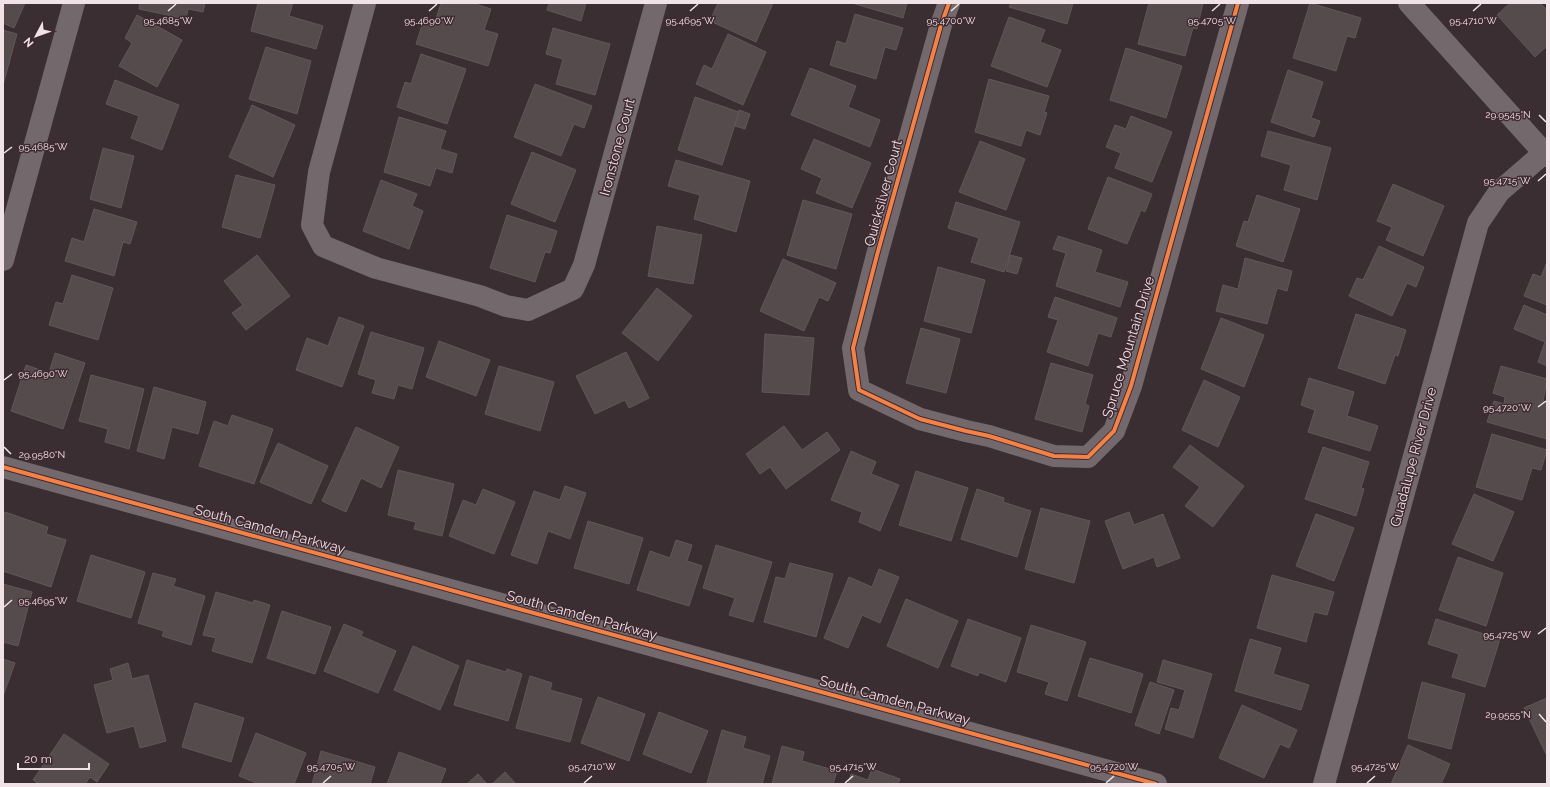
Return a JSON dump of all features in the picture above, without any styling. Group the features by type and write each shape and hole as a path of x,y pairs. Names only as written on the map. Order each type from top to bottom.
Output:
{"street":[{"path":"3,260 74,3"},
{"name":"Ironstone Court","path":"365,3 319,172 312,225 323,246 376,268 480,296 506,306 528,310 573,289 586,258 656,3"},
{"name":"Quicksilver Court","path":"859,390 853,348 883,232 941,26 949,3"},
{"name":"Spruce Mountain Drive","path":"859,390 920,418 966,432 989,436 1054,456 1088,457 1114,431 1131,386 1238,3"},
{"path":"1409,3 1546,155"},
{"name":"Guadalupe River Drive","path":"1324,784 1478,223 1500,192 1546,155"},
{"name":"South Camden Parkway","path":"3,467 1156,784"}],"building":[{"path":"3,3 25,3 14,28 3,23"},
{"path":"140,3 205,3 203,12 188,9 186,19 139,9"},
{"path":"258,3 293,3 289,16 323,26 316,49 251,31"},
{"path":"441,3 472,3 491,9 484,30 498,34 488,66 416,44 423,22 434,25"},
{"path":"549,3 586,3 581,21 547,10"},
{"path":"718,3 773,3 756,42 710,21"},
{"path":"852,3 907,3 903,18"},
{"path":"1011,3 1073,3 1067,24 1009,7"},
{"path":"1149,3 1203,3 1197,29 1193,28 1185,56 1138,44"},
{"path":"1310,3 1361,18 1355,38 1347,36 1336,71 1293,58"},
{"path":"1510,3 1540,3 1547,10 1547,46 1535,57 1497,15"},
{"path":"855,14 903,28 896,50 885,47 876,79 830,65 837,41 846,44"},
{"path":"137,15 182,40 157,87 119,66 132,43 125,38"},
{"path":"1009,17 1045,30 1040,42 1061,50 1047,87 991,66"},
{"path":"553,28 610,44 595,95 556,84 563,59 546,54"},
{"path":"3,30 17,34 3,85"},
{"path":"728,34 766,52 743,105 696,84 704,65 712,69"},
{"path":"266,47 311,61 297,114 249,99"},
{"path":"1126,48 1182,66 1166,118 1110,100"},
{"path":"421,54 466,69 447,124 397,107 405,82 411,84"},
{"path":"810,68 856,86 848,107 880,120 870,147 791,115"},
{"path":"1288,70 1323,82 1311,118 1320,121 1314,137 1271,122"},
{"path":"989,79 1049,96 1044,112 1047,113 1040,135 1026,130 1021,146 975,132"},
{"path":"115,80 179,105 162,150 131,138 139,116 106,104"},
{"path":"535,84 592,106 584,128 574,124 561,156 514,137"},
{"path":"695,97 739,112 722,165 678,150"},
{"path":"252,105 295,125 273,177 229,157"},
{"path":"739,110 750,114 745,129 735,126"},
{"path":"1131,116 1172,132 1152,182 1115,168 1121,153 1106,147 1115,125 1126,129"},
{"path":"399,117 446,131 440,149 457,154 452,173 436,168 430,186 384,172"},
{"path":"1268,131 1331,148 1317,200 1284,190 1291,165 1261,156"},
{"path":"814,139 871,163 852,208 816,193 822,178 801,169"},
{"path":"980,141 1025,159 1006,210 959,192"},
{"path":"103,148 134,156 121,208 90,199"},
{"path":"532,152 576,170 555,222 511,204"},
{"path":"676,160 750,181 736,232 694,219 700,195 668,186"},
{"path":"236,175 275,185 260,238 222,227"},
{"path":"1108,177 1152,194 1145,212 1141,210 1127,244 1088,229"},
{"path":"381,180 417,194 412,206 423,211 409,249 363,231"},
{"path":"1393,184 1444,206 1423,256 1386,240 1392,227 1377,221"},
{"path":"1257,195 1300,209 1283,262 1236,246 1244,221 1248,222"},
{"path":"803,200 852,214 836,269 787,255"},
{"path":"956,202 1020,222 1004,272 971,262 979,238 948,228"},
{"path":"94,209 137,222 130,244 123,242 114,276 65,261 72,238 84,242"},
{"path":"507,215 557,231 550,253 545,252 535,282 490,268"},
{"path":"657,226 702,235 693,284 648,276"},
{"path":"1058,236 1102,250 1095,272 1128,282 1120,307 1056,286 1066,253 1053,249"},
{"path":"1379,246 1424,267 1416,287 1407,283 1392,316 1349,296 1357,278 1363,280"},
{"path":"257,255 290,296 246,330 232,313 243,305 224,281"},
{"path":"1010,255 1022,258 1017,274 1006,271"},
{"path":"1245,258 1292,271 1287,291 1277,288 1267,324 1216,311 1223,285 1238,289"},
{"path":"783,259 836,283 828,301 819,297 804,331 760,311"},
{"path":"1547,262 1547,305 1524,296 1533,274 1541,277"},
{"path":"938,267 985,280 971,333 924,321"},
{"path":"72,275 113,288 98,340 49,325 56,302 63,304"},
{"path":"657,288 692,316 658,361 622,333"},
{"path":"1055,297 1117,318 1111,337 1098,333 1088,366 1047,352 1058,320 1048,317"},
{"path":"1524,305 1547,315 1547,366 1538,362 1545,342 1514,329"},
{"path":"1356,314 1406,330 1398,356 1395,355 1385,384 1338,368"},
{"path":"339,317 364,326 342,387 296,370 307,338 328,346"},
{"path":"1221,318 1264,335 1244,387 1201,369"},
{"path":"921,328 960,339 946,393 906,383"},
{"path":"371,332 424,348 412,389 398,385 394,399 372,393 376,380 358,374"},
{"path":"765,334 814,338 809,395 762,392"},
{"path":"439,341 490,360 476,396 426,377"},
{"path":"626,352 649,398 629,408 625,400 595,414 576,376"},
{"path":"55,353 85,363 63,429 11,411 26,365 49,373"},
{"path":"1051,363 1093,375 1085,404 1089,406 1082,432 1035,419"},
{"path":"499,366 554,382 540,431 485,414"},
{"path":"1501,366 1547,379 1543,402 1547,403 1547,439 1487,422 1494,401 1504,404 1505,397 1493,393"},
{"path":"91,375 144,389 129,449 105,442 108,429 79,421"},
{"path":"1309,378 1354,392 1347,416 1378,426 1370,451 1308,432 1315,410 1301,405"},
{"path":"1204,380 1240,397 1218,447 1182,430"},
{"path":"154,387 206,402 198,434 172,427 164,459 137,451"},
{"path":"232,415 273,429 254,484 199,466 214,421 228,426"},
{"path":"784,426 802,450 827,432 840,450 786,489 770,467 760,474 746,454"},
{"path":"356,427 399,447 381,488 361,478 346,512 322,501"},
{"path":"1492,434 1547,450 1541,470 1532,468 1522,500 1476,487"},
{"path":"278,443 328,466 311,504 260,482"},
{"path":"1190,445 1244,486 1213,527 1185,506 1200,487 1173,467"},
{"path":"1323,447 1369,462 1361,488 1364,489 1356,516 1305,499"},
{"path":"851,451 876,462 871,474 899,485 880,531 859,522 862,512 831,500"},
{"path":"398,470 454,484 442,536 414,529 416,522 388,515"},
{"path":"916,471 968,488 951,541 899,525"},
{"path":"565,486 586,493 570,539 548,531 537,564 511,555 534,491 560,500"},
{"path":"483,489 515,502 494,554 449,536 463,500 476,505"},
{"path":"977,489 1004,498 1003,502 1031,511 1017,557 961,539"},
{"path":"1474,494 1514,512 1493,561 1452,544"},
{"path":"1041,508 1090,521 1074,583 1025,569"},
{"path":"5,512 48,527 46,534 66,540 51,587 3,571 3,517"},
{"path":"1129,512 1134,525 1163,514 1180,558 1157,567 1154,557 1123,569 1105,521"},
{"path":"1316,514 1354,528 1334,581 1296,566"},
{"path":"588,521 643,538 629,584 574,568"},
{"path":"676,540 692,545 687,561 702,566 689,606 637,590 650,551 670,558"},
{"path":"716,545 772,562 753,622 729,615 735,598 703,588"},
{"path":"91,555 145,572 131,618 77,601"},
{"path":"1458,557 1503,573 1486,626 1439,610"},
{"path":"790,563 833,574 816,637 764,622 776,577 785,579"},
{"path":"879,569 899,577 880,623 862,615 848,648 824,638 849,577 872,587"},
{"path":"153,573 176,579 173,586 205,596 191,645 162,636 164,631 138,623"},
{"path":"1272,575 1334,592 1327,615 1314,612 1306,642 1257,628"},
{"path":"3,584 32,592 18,646 3,642"},
{"path":"216,592 253,603 254,600 270,605 252,663 212,651 216,638 203,635"},
{"path":"906,599 958,621 938,668 887,646"},
{"path":"282,611 331,627 315,674 267,658"},
{"path":"968,619 1021,638 1006,682 979,672 978,676 951,666"},
{"path":"1436,619 1500,639 1485,687 1452,677 1459,654 1428,644"},
{"path":"344,624 363,632 361,636 396,651 378,693 324,671"},
{"path":"1031,625 1086,642 1067,701 1045,694 1049,682 1017,672"},
{"path":"1250,639 1281,648 1273,674 1309,685 1301,710 1235,691"},
{"path":"413,646 459,666 440,710 394,690"},
{"path":"1090,658 1143,674 1131,713 1078,696"},
{"path":"3,659 15,663 3,696"},
{"path":"467,660 506,672 507,669 522,674 508,721 454,705"},
{"path":"1163,660 1212,674 1193,738 1165,729 1171,708 1179,710 1185,690 1157,682"},
{"path":"128,663 132,679 148,675 166,741 140,748 134,726 107,733 94,685 113,680 110,669"},
{"path":"530,676 552,683 550,690 582,699 570,742 516,728"},
{"path":"1150,682 1174,690 1159,734 1135,725"},
{"path":"1422,682 1465,694 1451,749 1408,738"},
{"path":"598,697 645,714 629,761 581,743"},
{"path":"1547,698 1547,754 1546,754 1524,708"},
{"path":"195,703 244,718 231,762 182,747"},
{"path":"1242,705 1297,730 1289,748 1280,744 1264,778 1219,758"},
{"path":"659,712 708,731 691,773 643,754"},
{"path":"722,730 746,737 743,748 770,756 762,784 707,783"},
{"path":"256,733 306,753 294,784 259,784 239,776"},
{"path":"64,734 109,764 97,782 90,777 85,784 39,784 33,780"},
{"path":"1408,745 1450,764 1441,784 1391,784"},
{"path":"782,746 804,752 802,761 837,771 833,784 772,784"},
{"path":"321,751 375,767 370,784 312,784"},
{"path":"399,752 446,769 440,784 387,784"},
{"path":"872,769 900,779 898,784 848,784 851,774 868,780"},
{"path":"505,772 516,784 492,784"},
{"path":"478,774 487,784 467,784"}],"cycle path":[{"path":"949,3 941,25 877,255 853,348 859,390 920,419 989,436 1054,456 1088,457 1114,431 1131,386 1238,3"},
{"path":"3,467 1156,784"}]}
